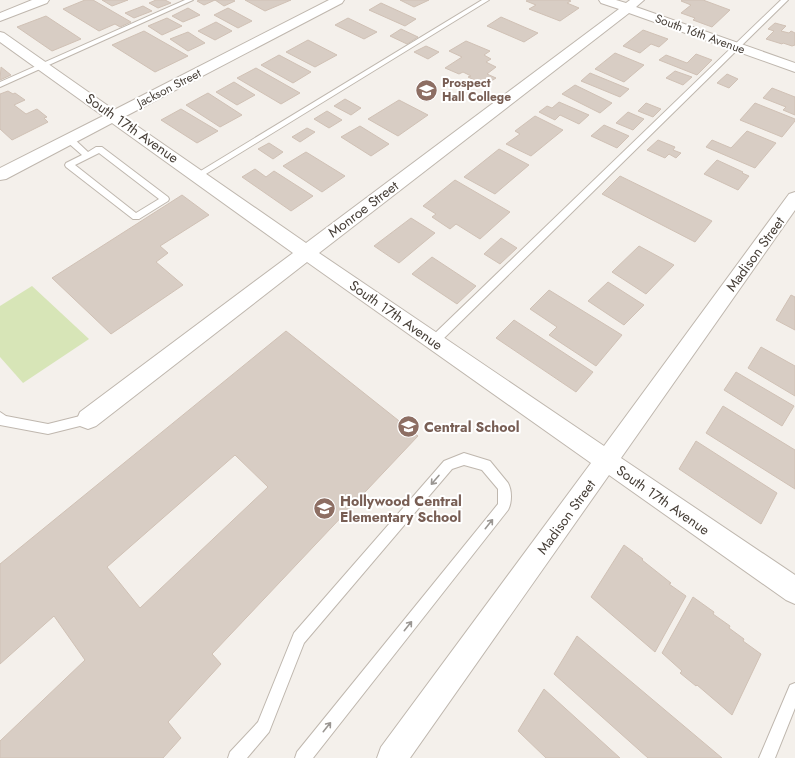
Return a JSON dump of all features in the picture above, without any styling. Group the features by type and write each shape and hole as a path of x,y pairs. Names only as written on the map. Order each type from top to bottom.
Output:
{"street":[{"path":"0,17 43,0"},
{"name":"Jackson Street","path":"0,175 338,0"},
{"name":"South 16th Avenue","path":"605,0 633,4 736,47 795,68"},
{"name":"Monroe Street","path":"88,419 305,252 633,4"},
{"name":"South 17th Avenue","path":"0,36 305,252 795,591"},
{"name":"Madison Street","path":"392,758 795,198"}],"lane":[{"path":"0,85 190,0"},
{"path":"198,175 486,0"},
{"path":"434,341 785,0"},
{"path":"69,139 86,155"},
{"path":"99,149 165,199 136,217 69,165 86,155 99,149"},
{"path":"0,417 3,421 48,429 88,419"},
{"path":"236,758 264,727 299,638 448,465 464,459 486,465 504,486 504,506 303,758"},
{"path":"767,758 795,690"}],"green space":[{"path":"32,286 89,339 23,383 0,357 0,306"}],"building":[{"path":"85,0 93,0 131,22 120,27 115,24 99,31 63,9"},
{"path":"102,0 128,0 112,6"},
{"path":"156,0 165,0 171,3 158,8 149,3"},
{"path":"215,0 204,5 197,1"},
{"path":"215,0 233,0 235,1 224,6"},
{"path":"245,0 291,0 265,11"},
{"path":"400,0 429,0 414,7"},
{"path":"568,0 571,1 567,3 579,8 560,21 529,9 536,5 526,1"},
{"path":"703,0 730,10 712,27 693,20 695,18 681,13 691,5 681,1"},
{"path":"381,3 416,19 405,26 369,10"},
{"path":"143,6 152,11 134,18 125,13"},
{"path":"188,8 200,15 183,22 172,16"},
{"path":"228,8 252,21 238,28 214,15"},
{"path":"46,16 81,39 52,51 17,27"},
{"path":"501,17 538,33 524,42 487,26"},
{"path":"167,18 182,26 162,35 148,26"},
{"path":"348,18 377,32 364,39 335,25"},
{"path":"216,22 232,31 215,40 198,31"},
{"path":"775,23 786,26 781,31 789,33 791,31 795,33 795,45 792,46 782,44 766,39 774,31 768,29"},
{"path":"401,29 418,37 407,44 390,36"},
{"path":"643,30 668,39 659,47 651,44 640,53 623,46"},
{"path":"144,31 188,56 155,72 112,45"},
{"path":"188,32 205,43 188,51 170,39"},
{"path":"308,40 337,55 315,67 286,52"},
{"path":"466,41 490,51 484,55 491,59 486,62 496,67 487,74 496,78 485,85 468,77 471,76 463,72 459,74 445,68 462,57 449,51"},
{"path":"426,46 439,52 428,59 414,52"},
{"path":"615,53 644,65 624,82 595,69"},
{"path":"696,54 712,60 697,75 659,60 666,55 687,63"},
{"path":"279,55 311,72 293,83 261,65"},
{"path":"1,67 11,75 0,80"},
{"path":"256,68 300,93 281,104 237,78"},
{"path":"675,71 692,77 683,85 666,78"},
{"path":"590,73 629,89 620,97 581,81"},
{"path":"727,74 738,79 729,88 717,83"},
{"path":"234,82 255,95 237,105 216,92"},
{"path":"575,85 612,103 600,113 562,94"},
{"path":"772,88 795,97 795,115 783,110 786,107 763,98"},
{"path":"8,91 13,94 15,93 25,100 14,105 26,114 37,109 47,117 44,118 48,122 12,140 0,129 0,94"},
{"path":"208,93 242,115 220,127 186,105"},
{"path":"345,99 361,108 351,115 334,106"},
{"path":"399,100 428,115 398,136 368,119"},
{"path":"559,102 589,115 579,124 560,115 555,120 539,112 547,106 552,108"},
{"path":"646,103 661,109 653,117 638,111"},
{"path":"755,103 795,119 795,121 782,137 740,120"},
{"path":"181,109 218,131 197,143 161,120"},
{"path":"327,111 342,120 329,128 314,119"},
{"path":"628,112 644,119 633,130 616,123"},
{"path":"535,116 563,130 531,156 506,144 520,134 515,131"},
{"path":"604,125 629,136 617,148 591,136"},
{"path":"360,126 389,144 371,156 341,137"},
{"path":"307,128 315,132 300,142 292,137"},
{"path":"747,131 776,143 755,168 706,147 712,140 731,148"},
{"path":"658,140 675,147 673,150 681,153 676,158 669,154 665,158 647,150"},
{"path":"269,143 283,152 273,159 258,149"},
{"path":"499,149 529,165 495,194 464,177"},
{"path":"306,152 345,176 322,192 283,166"},
{"path":"717,160 749,176 738,190 704,174"},
{"path":"255,169 266,177 274,171 313,196 291,211 242,177"},
{"path":"620,176 712,221 695,242 602,194"},
{"path":"455,180 510,212 480,239 456,224 450,229 432,217 436,214 423,206"},
{"path":"182,195 209,215 160,246 168,253 156,262 183,285 111,334 52,278"},
{"path":"411,218 435,233 399,263 374,246"},
{"path":"501,238 517,248 500,264 484,254"},
{"path":"639,246 674,265 646,294 612,272"},
{"path":"432,257 476,286 457,304 412,274"},
{"path":"608,282 644,305 624,325 588,301"},
{"path":"549,290 622,335 596,366 549,335 557,327 530,309"},
{"path":"791,295 795,297 795,330 776,320"},
{"path":"514,320 593,372 576,392 496,338"},
{"path":"286,331 418,436 212,654 221,664 168,722 181,738 163,758 0,758 0,741 85,660 54,616 0,664 0,564","holes":["235,455 268,487 140,608 107,567"]},
{"path":"761,347 795,366 795,396 748,368"},
{"path":"736,372 794,406 782,426 724,390"},
{"path":"723,406 795,450 795,489 706,433"},
{"path":"696,441 777,493 761,524 679,469"},
{"path":"624,545 671,583 669,584 686,596 655,652 591,597"},
{"path":"693,597 714,612 713,614 730,626 729,628 744,639 743,641 761,654 732,715 697,685 696,686 680,673 682,671 662,653"},
{"path":"577,636 722,758 648,758 554,674"},
{"path":"544,689 620,758 546,758 518,731"}],"place":[{"name":"Prospect Hall College","path":"426,90"},
{"name":"Central School","path":"409,427"},
{"name":"Hollywood Central Elementary School","path":"325,509"}]}
